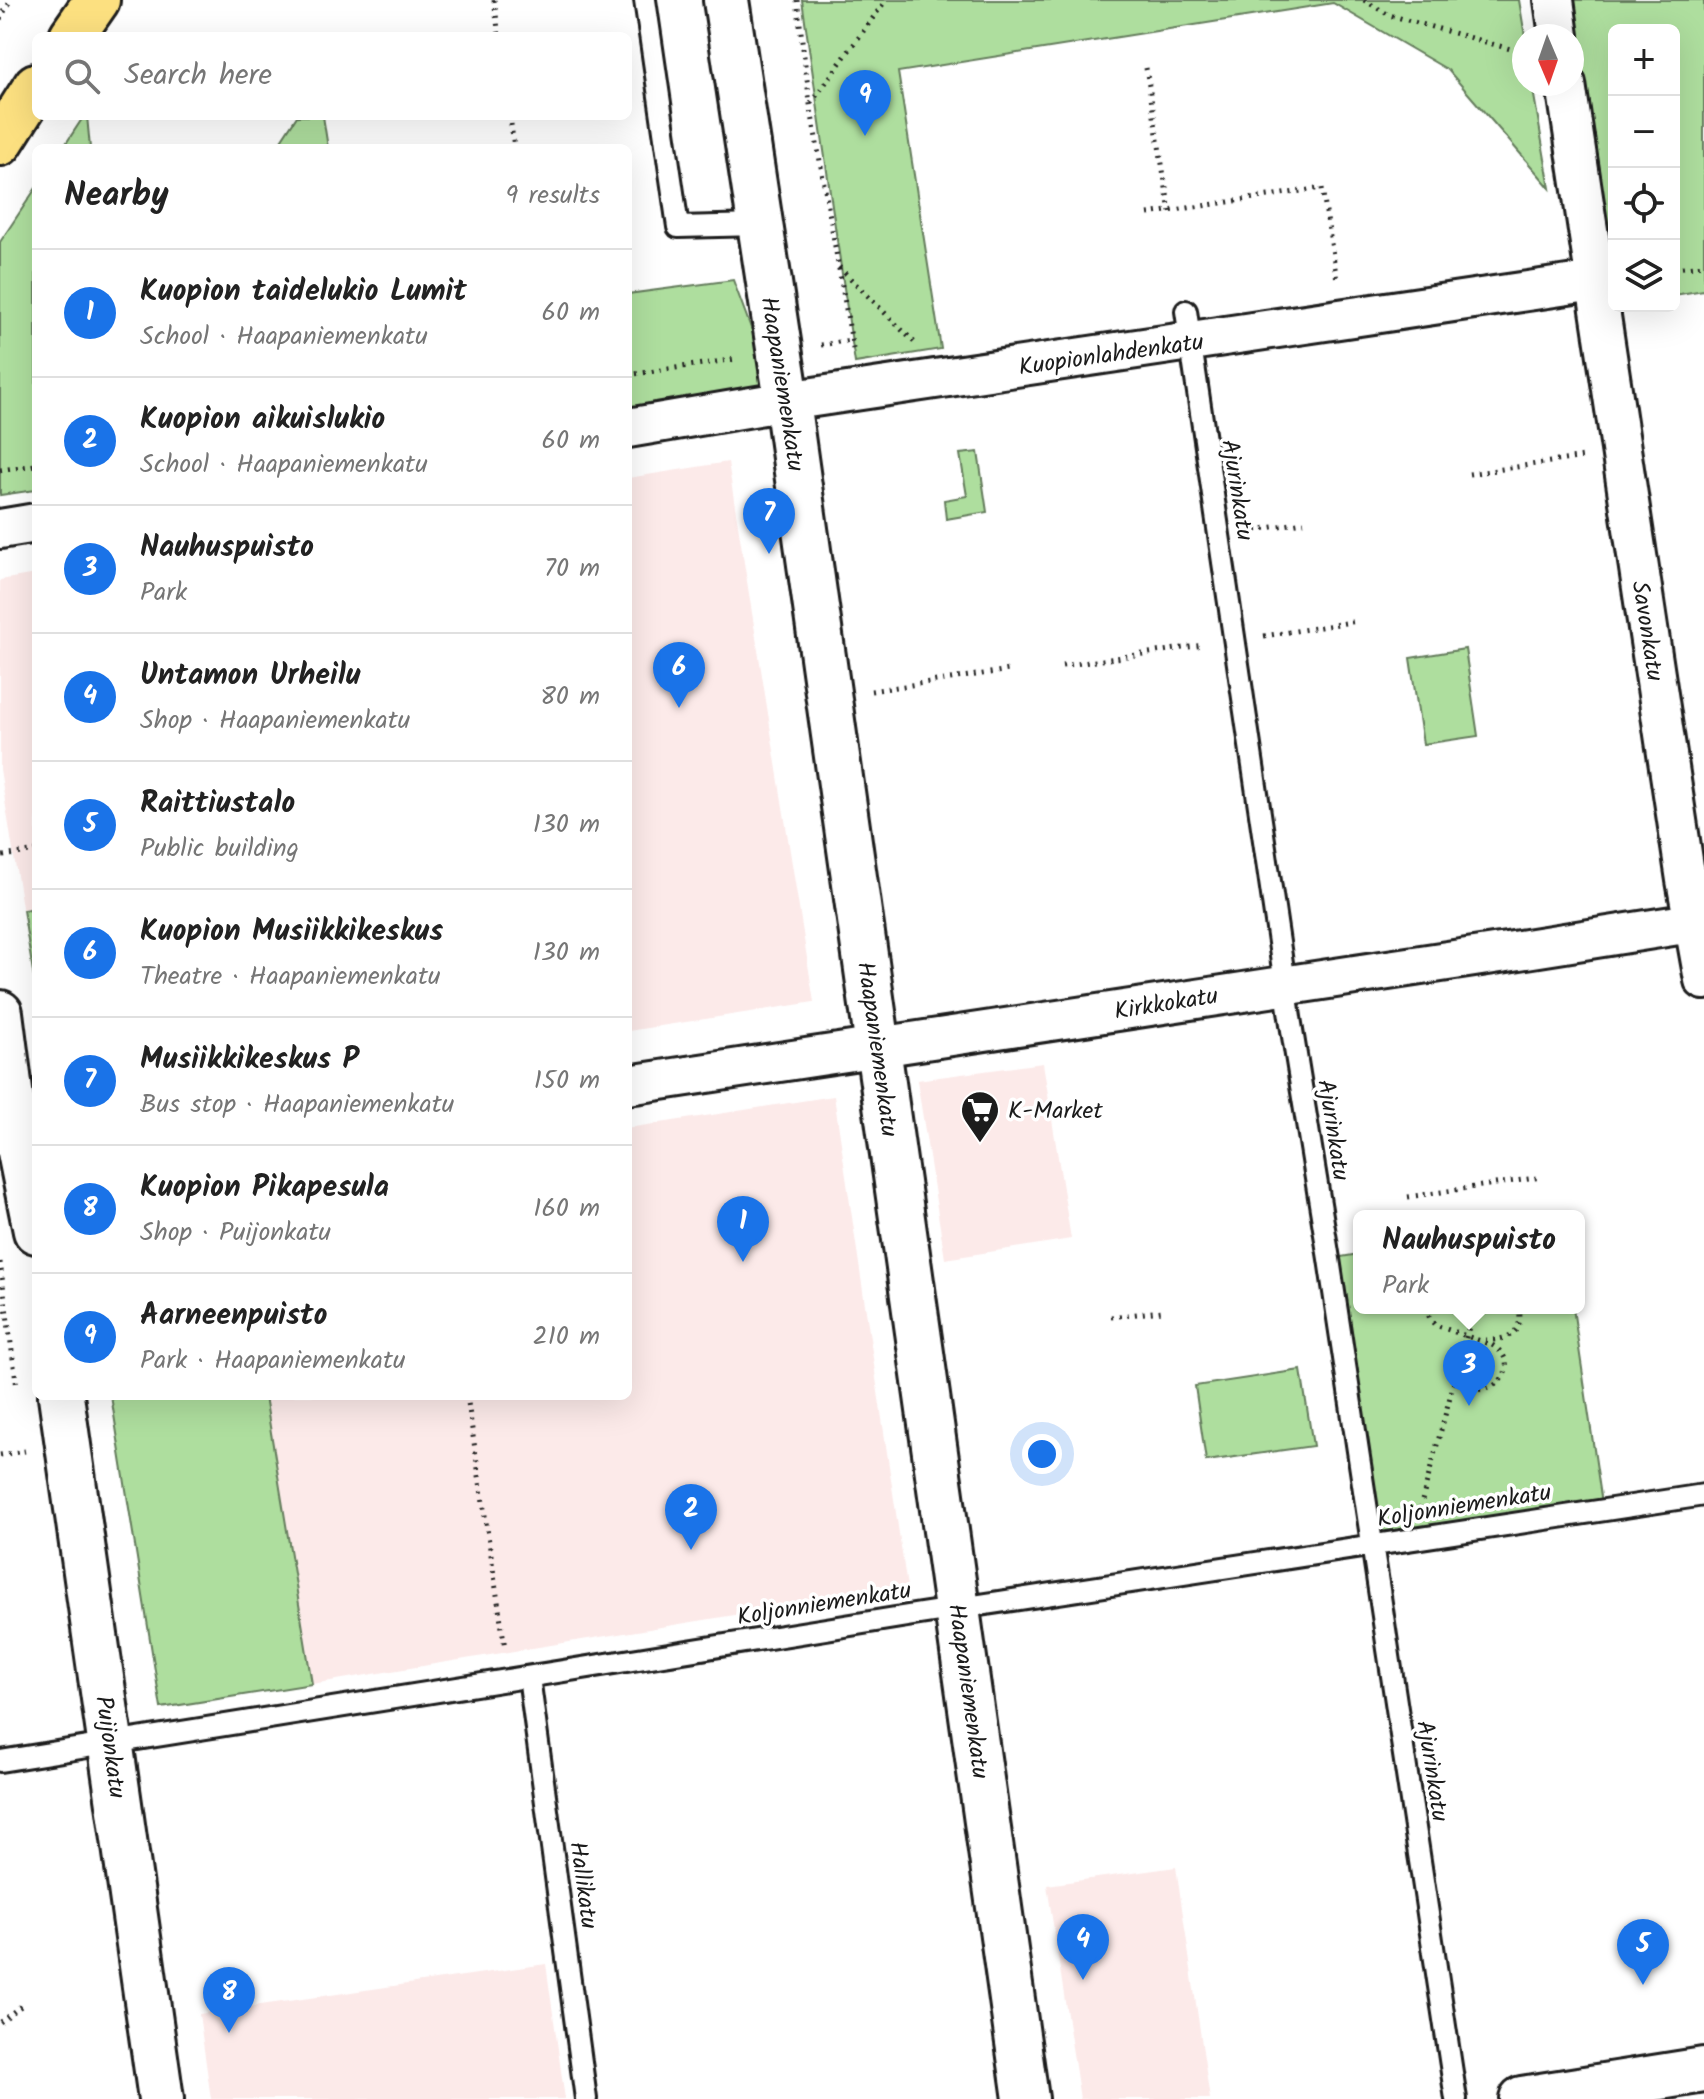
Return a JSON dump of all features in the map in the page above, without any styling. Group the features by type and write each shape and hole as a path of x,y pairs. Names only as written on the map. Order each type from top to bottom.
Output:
{"main road":[{"path":"75,32 97,0"},
{"name":"Haapaniemenkatu","path":"726,0 787,401 1026,2099"},
{"path":"0,143 32,92"},
{"path":"0,1013 20,1179 32,1218"},
{"name":"Puijonkatu","path":"62,1400 161,2099"},
{"path":"1522,2099 1704,2070"}],"street":[{"path":"1554,0 1557,24"},
{"name":"Savonkatu","path":"1568,96 1699,922 1704,980"},
{"name":"Kuopionlahdenkatu","path":"632,427 1188,327 1595,281"},
{"path":"0,529 32,524"},
{"name":"Kirkkokatu","path":"632,1084 1699,922"}],"lane":[{"path":"645,0 678,227 759,225"},
{"name":"Ajurinkatu","path":"1188,327 1293,1040 1456,2099"},
{"name":"Koljonniemenkatu","path":"0,1761 957,1609 1704,1495"},
{"name":"Hallikatu","path":"520,1678 586,2099"}],"path":[{"path":"0,19 11,0"},
{"path":"494,0 498,32"},
{"path":"797,0 810,104 853,351"},
{"path":"810,104 886,0"},
{"path":"1364,0 1389,15 1512,49"},
{"path":"1146,68 1170,212"},
{"path":"510,120 514,144"},
{"path":"1148,214 1322,188 1338,289"},
{"path":"1680,267 1704,265"},
{"path":"838,267 924,352"},
{"path":"1469,474 1589,456"},
{"path":"0,470 32,466"},
{"path":"1219,536 1304,522"},
{"path":"869,691 1009,670"},
{"path":"3,856 32,852"},
{"path":"1408,1197 1542,1177"},
{"path":"1111,1317 1162,1311"},
{"path":"1428,1314 1435,1325 1480,1339 1499,1349 1506,1371 1498,1384 1484,1390 1470,1386 1461,1374 1460,1359"},
{"path":"1412,1539 1472,1314"},
{"path":"1480,1339 1505,1339 1521,1320 1520,1314"},
{"path":"468,1400 520,1678"},
{"path":"0,1455 25,1451"},
{"path":"0,2022 21,2006"}],"shaded area":[{"path":"728,462 814,1002 632,1030 632,477"},
{"path":"32,575 32,970 0,769 0,580"},
{"path":"1043,1063 1071,1239 945,1259 917,1080"},
{"path":"834,1096 907,1587 312,1684 266,1400 632,1400 632,1127"},
{"path":"1176,1867 1210,2099 1080,2099 1047,1885"},
{"path":"546,1964 565,2099 211,2099 199,2014"}],"green space":[{"path":"802,0 1519,0 1523,24 1512,24 1512,96 1534,96 1550,188 1448,70 1333,3 898,72 941,349 855,363"},
{"path":"1554,0 1704,0 1704,290 1680,294 1680,24 1608,24 1608,263 1574,96 1584,96 1584,24 1566,24"},
{"path":"81,120 87,120 90,144 66,144"},
{"path":"294,120 324,120 327,144 279,144"},
{"path":"32,194 32,491 0,495 0,242"},
{"path":"733,280 761,355 769,388 632,407 632,293"},
{"path":"978,452 987,512 946,519 944,500 967,496 960,454"},
{"path":"1465,649 1478,736 1423,744 1410,658"},
{"path":"32,909 32,965 23,910"},
{"path":"1353,1255 1353,1314 1574,1314 1603,1510 1373,1545 1329,1259"},
{"path":"1301,1370 1313,1446 1206,1461 1195,1386"},
{"path":"112,1400 266,1400 312,1684 161,1708"}],"place":[{"name":"Aarneenpuisto","path":"865,136"},
{"name":"Musiikkikeskus P","path":"769,554"},
{"name":"Kuopion Musiikkikeskus","path":"679,708"},
{"name":"K-Market","path":"980,1144"},
{"name":"Kuopion taidelukio Lumit","path":"743,1262"},
{"name":"Nauhuspuisto","path":"1469,1406"},
{"name":"Kuopion aikuislukio","path":"691,1550"},
{"name":"Untamon Urheilu","path":"1083,1980"},
{"name":"Raittiustalo","path":"1643,1985"},
{"name":"Kuopion Pikapesula","path":"229,2033"}]}
